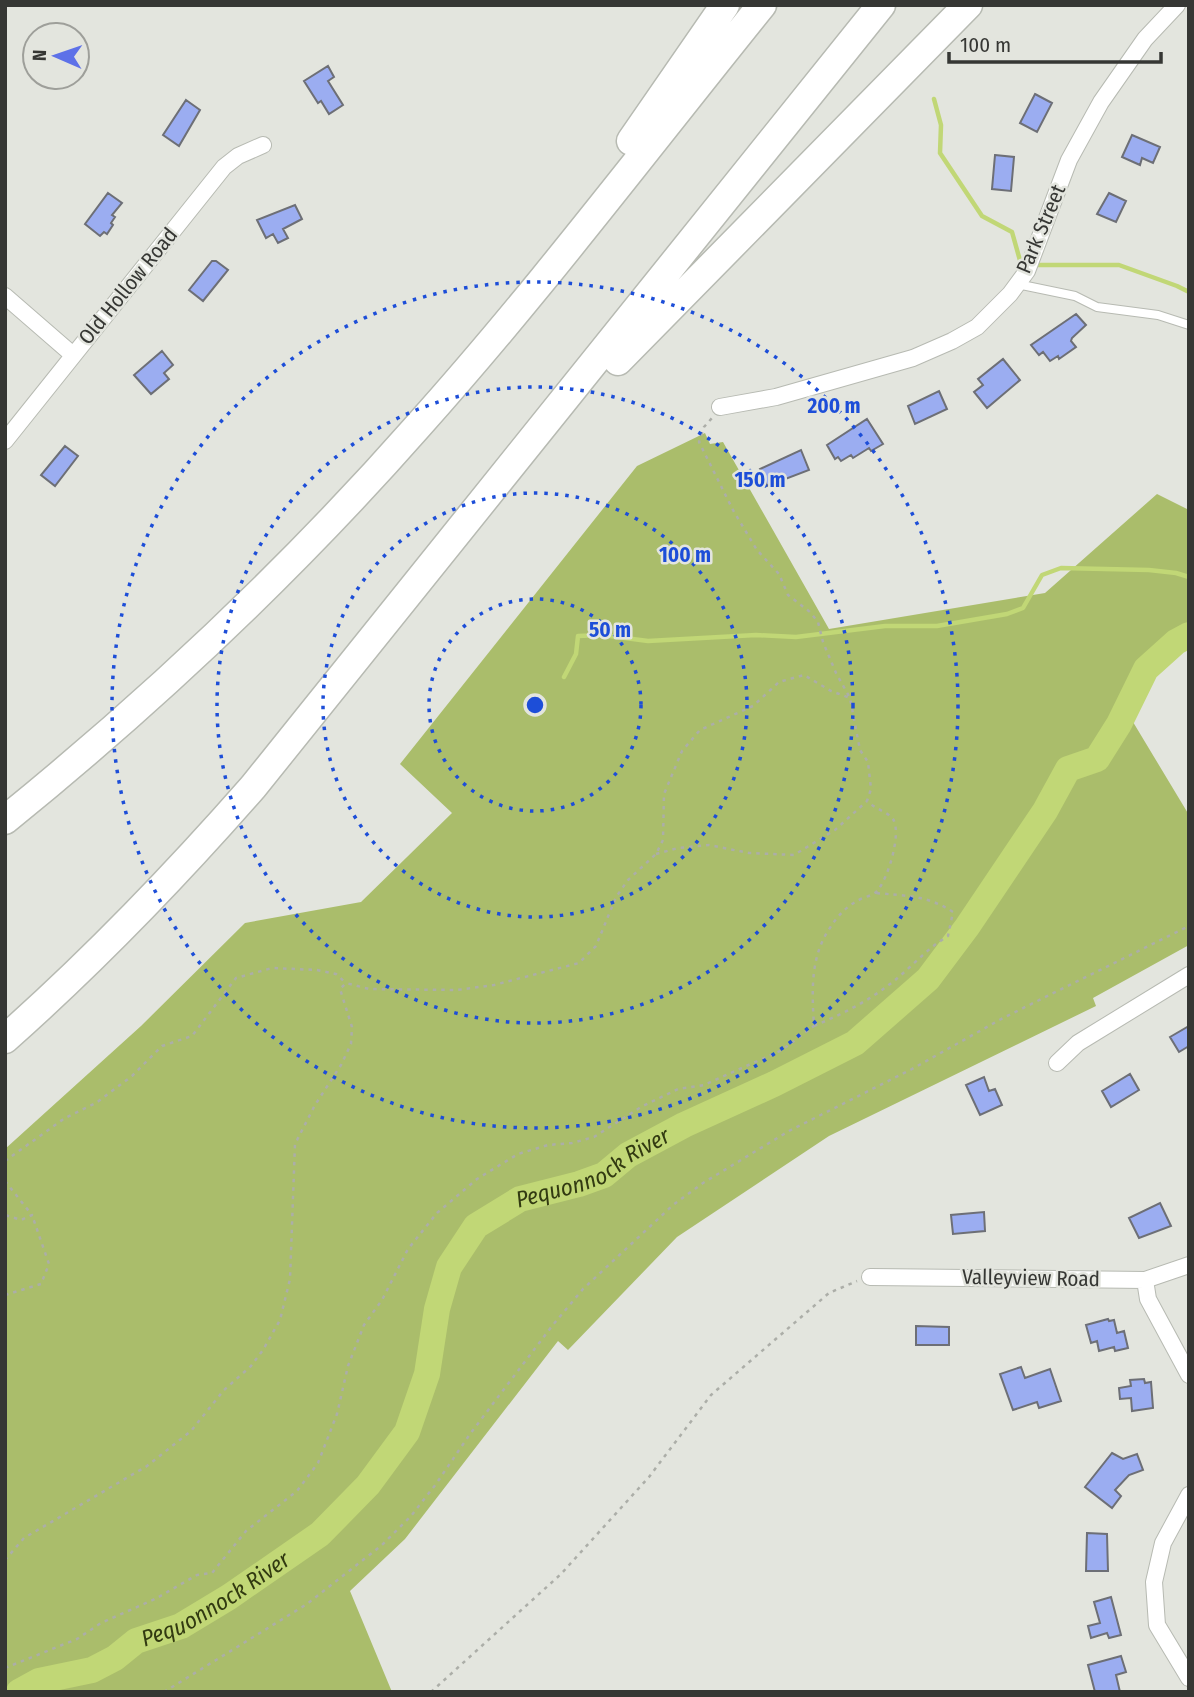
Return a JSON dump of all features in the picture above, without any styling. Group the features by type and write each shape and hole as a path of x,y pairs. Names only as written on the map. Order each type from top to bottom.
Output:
{"highway":[{"path":"484,349 725,5"},
{"path":"5,820 137,709 272,582 391,457 484,349 762,5"},
{"path":"5,1039 113,938 219,826 295,737 881,5"},
{"path":"448,546 657,318 968,5"}],"street":[{"name":"Park Street","path":"720,407 776,397 913,358 977,327 1025,271 1069,160 1101,103 1145,39 1177,5"},
{"name":"Old Hollow Road","path":"5,441 224,167 238,156 263,145"},
{"path":"5,296 73,355"},
{"path":"1057,1063 1078,1043 1189,975"},
{"name":"Valleyview Road","path":"870,1277 1145,1280 1189,1265"},
{"path":"1145,1280 1149,1299 1189,1375"},
{"path":"1189,1495 1163,1543 1154,1582 1157,1625 1189,1678"}],"lane":[{"path":"1025,271 1097,307 1158,315 1189,325"}],"path":[{"path":"656,854 678,848 709,845 749,853 794,855 835,830 867,801 871,789 868,762 860,750 850,698 836,673 818,622 788,595 779,574 757,550 734,512 699,442 704,427 720,407"},
{"path":"5,1161 65,1118 96,1103 132,1076 162,1046 192,1036 236,978 272,968 317,970 336,974 346,983 369,989 457,990 494,985 579,963 596,946 616,897 628,880 656,854 663,840 664,793 682,751 700,730 753,706 779,682 804,675 831,691 850,698"},
{"path":"867,801 875,809 891,816 897,826 888,872 876,893"},
{"path":"5,1668 77,1639 102,1623 155,1599 197,1575 212,1573 246,1531 297,1491 318,1463 337,1414 348,1366 364,1325 382,1300 408,1249 437,1213 477,1179 518,1154 594,1137 641,1107 678,1089 704,1084 782,1050 814,1026 846,1012 890,984 935,944 948,936 953,912 925,898 876,893 844,908 826,932 815,962 812,995 814,1026"},
{"path":"164,1692 307,1604 382,1545 411,1516 436,1484 552,1325 583,1289 673,1205 703,1183 789,1131 912,1069 1003,1018 1189,926"},
{"path":"5,1560 24,1538 147,1466 191,1431 224,1390 251,1366 263,1350 280,1320 290,1279 295,1144 351,1044 352,1027 341,989 346,983"},
{"path":"5,1181 32,1215 49,1264 41,1283 5,1295"},
{"path":"5,1216 21,1220 32,1215"},
{"path":"431,1692 561,1573 649,1477 711,1395 829,1293 870,1277"}],"green space":[{"path":"705,433 710,444 723,442 829,629 1045,593 1157,494 1189,510 1189,641 1141,687 1133,722 1189,815 1189,945 1093,998 1096,1006 829,1136 677,1237 568,1350 558,1341 405,1539 350,1591 392,1692 5,1692 5,1149 141,1026 245,923 361,902 452,813 400,764 637,466"}],"building":[{"path":"328,66 334,77 328,81 343,105 329,114 321,101 318,103 304,81"},
{"path":"1035,94 1052,103 1037,132 1020,123"},
{"path":"186,100 200,110 179,146 163,135"},
{"path":"1132,135 1160,147 1153,163 1142,158 1140,165 1122,157"},
{"path":"995,155 1014,157 1011,191 992,189"},
{"path":"108,193 122,203 112,215 115,217 111,223 113,225 107,234 104,232 100,236 85,224"},
{"path":"1109,193 1126,201 1116,222 1097,214"},
{"path":"295,205 302,219 283,229 288,238 278,243 273,234 266,238 257,220"},
{"path":"212,261 228,270 203,301 189,290"},
{"path":"1076,314 1086,325 1072,338 1071,341 1076,347 1059,359 1058,356 1050,361 1043,352 1039,355 1031,345"},
{"path":"162,351 173,365 164,373 169,379 151,394 134,375"},
{"path":"1003,359 1020,380 987,408 974,392 983,385 978,379"},
{"path":"939,391 947,409 915,424 908,406"},
{"path":"867,419 883,444 871,451 869,448 853,458 851,455 841,461 838,457 835,459 827,445"},
{"path":"65,446 78,456 55,486 41,475"},
{"path":"801,450 809,470 767,486 760,469"},
{"path":"1189,1026 1189,1046 1179,1052 1170,1037"},
{"path":"1130,1074 1139,1090 1111,1107 1102,1091"},
{"path":"984,1077 989,1091 995,1089 1002,1105 980,1115 966,1085"},
{"path":"1160,1203 1171,1226 1139,1238 1129,1218"},
{"path":"984,1212 985,1231 953,1234 951,1215"},
{"path":"1114,1320 1117,1333 1124,1331 1128,1348 1115,1351 1114,1347 1099,1351 1097,1341 1091,1343 1086,1325"},
{"path":"916,1326 949,1327 949,1345 916,1345"},
{"path":"1021,1367 1025,1378 1050,1369 1061,1401 1039,1408 1037,1402 1013,1410 1000,1374"},
{"path":"1144,1379 1145,1383 1151,1382 1153,1408 1132,1411 1131,1398 1120,1399 1119,1388 1131,1386 1130,1380"},
{"path":"1112,1453 1123,1459 1137,1454 1143,1470 1129,1475 1115,1490 1121,1496 1112,1508 1085,1487"},
{"path":"1087,1533 1107,1534 1108,1571 1086,1571"},
{"path":"1111,1597 1121,1635 1109,1638 1107,1633 1091,1638 1088,1626 1100,1623 1094,1602"},
{"path":"1121,1656 1126,1672 1116,1675 1120,1692 1095,1692 1088,1665"}],"waterway":[{"path":"934,99 941,125 940,153 982,216 1012,232 1021,264 1025,265"},
{"path":"1034,265 1119,265 1189,292"},
{"path":"564,677 576,654 578,636 602,635 648,641 756,635 796,637 885,626 937,626 1007,614 1023,608 1042,575 1061,568 1149,570 1189,577"},
{"name":"Pequonnock River","path":"19,1692 39,1681 92,1670 115,1658 136,1641 181,1626 229,1597 320,1534 368,1485 407,1432 427,1374 437,1309 449,1267 476,1226 520,1199 604,1175 628,1155 684,1125 855,1043 928,979 967,927 1045,811 1068,769 1097,759 1119,724 1146,669 1176,642 1189,635"}]}
